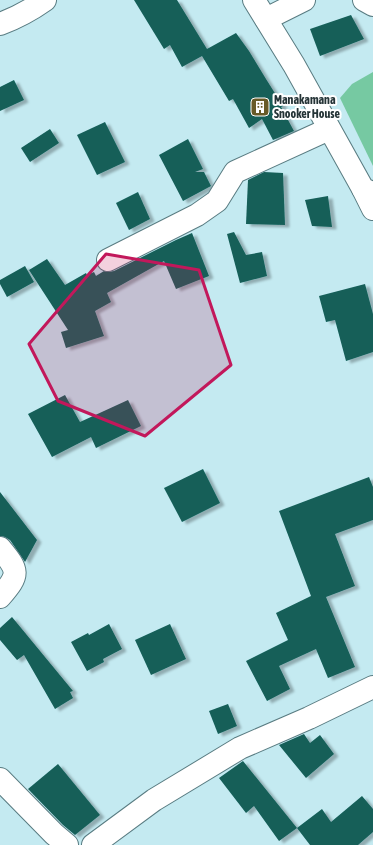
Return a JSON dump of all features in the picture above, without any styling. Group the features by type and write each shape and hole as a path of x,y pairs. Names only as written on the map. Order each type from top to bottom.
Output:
{"street":[{"path":"0,24 18,16 45,0"},
{"path":"254,0 294,65 328,129 368,191 373,209"},
{"path":"266,19 304,0"},
{"path":"364,0 373,6"},
{"path":"108,260 197,215 217,201 234,172 328,129"},
{"path":"0,548 13,564 15,573 12,584 0,597"},
{"path":"93,845 154,800 240,748 309,718 373,687"},
{"path":"0,779 54,834 67,845"}],"highlighted area":[{"path":"106,254 199,270 231,365 145,436 58,401 29,344"}],"green space":[{"path":"373,72 373,166 340,98 352,84"}],"building":[{"path":"134,0 177,0 207,49 236,33 283,106 281,107 294,131 273,140 262,119 249,128 233,99 229,101 202,56 182,67 170,45 164,49"},
{"path":"351,15 364,39 320,56 310,29"},
{"path":"14,80 24,100 0,111 0,87"},
{"path":"105,122 125,162 97,175 77,135"},
{"path":"50,129 59,143 30,162 21,148"},
{"path":"188,139 203,169 195,172 204,172 211,186 183,201 159,155"},
{"path":"264,172 283,173 285,225 246,224 248,180"},
{"path":"138,192 150,219 129,230 116,203"},
{"path":"328,196 332,227 312,226 305,200"},
{"path":"234,232 246,255 262,252 267,276 240,283 227,234"},
{"path":"192,233 209,276 176,289 164,261 107,293 111,302 95,311 104,336 66,348 61,332 68,330 29,270 47,259 65,285 86,273 87,275 94,272 96,276 104,271 114,271"},
{"path":"25,266 34,282 7,297 0,284 0,280"},
{"path":"365,284 373,314 373,352 346,361 335,320 326,322 319,296"},
{"path":"65,395 80,422 128,400 141,426 96,448 91,437 52,457 28,414"},
{"path":"203,469 220,503 182,522 164,488"},
{"path":"369,477 373,487 373,520 335,534 355,586 326,597 355,667 328,678 316,649 279,666 290,689 267,701 246,661 288,640 276,613 311,596 279,511"},
{"path":"0,492 37,540 25,562 10,540 0,536"},
{"path":"12,617 73,691 70,692 73,698 55,709 24,655 17,660 0,640 0,628"},
{"path":"109,624 122,649 103,659 104,662 87,671 71,642 88,633 89,635"},
{"path":"170,624 186,659 151,675 135,640"},
{"path":"228,704 237,726 218,734 209,711"},
{"path":"304,734 310,743 320,735 334,754 306,778 279,745"},
{"path":"243,761 297,828 279,841 254,806 246,813 219,778"},
{"path":"58,764 100,815 75,835 63,825 28,789"},
{"path":"362,796 373,809 373,832 358,845 310,845 297,828 322,809 331,822"}],"place":[{"name":"Manakamana Snooker House","path":"260,107"}]}
